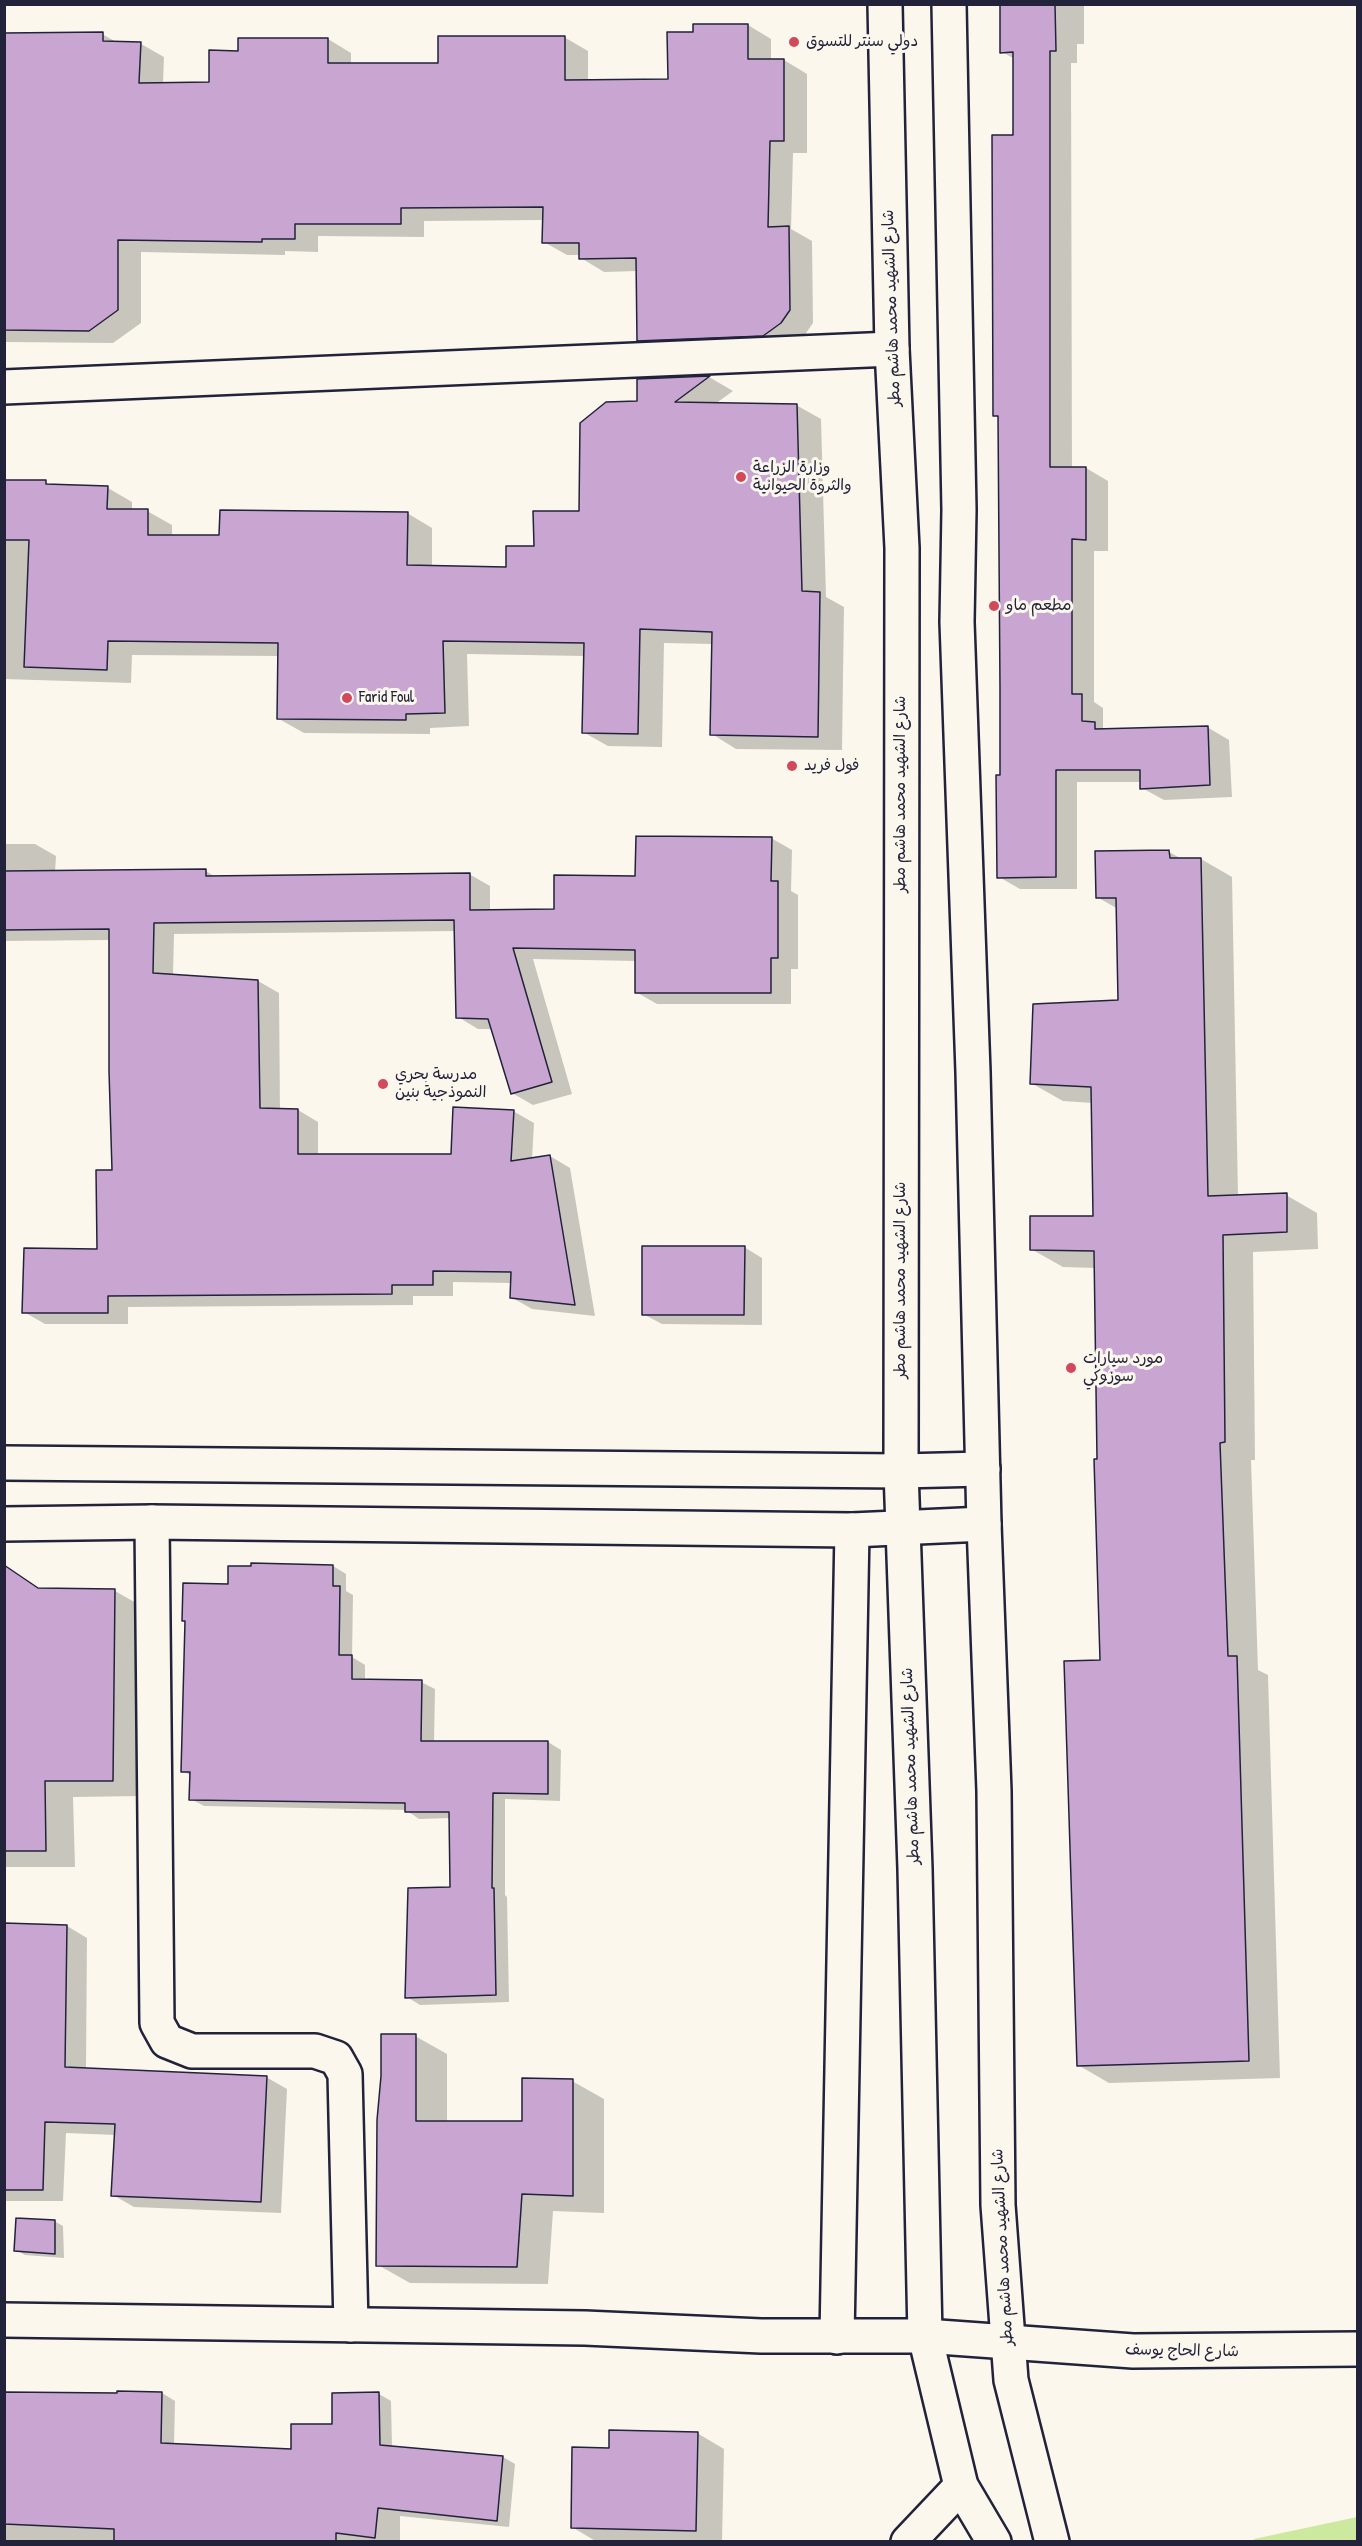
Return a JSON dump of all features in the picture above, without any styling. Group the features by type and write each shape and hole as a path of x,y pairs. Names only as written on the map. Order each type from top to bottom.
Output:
{"main road":[{"name":"شارع الشهيد محمد هاشم مطر","path":"885,4 892,349 902,548 901,1471 915,1869 925,2336 961,2486 994,2541"},
{"name":"شارع الشهيد محمد هاشم مطر","path":"949,4 959,510 957,622 974,1072 984,1524 996,1848 998,2205 1011,2380 1052,2541"},
{"path":"4,387 892,349"},
{"path":"4,1463 901,1471 983,1469"},
{"path":"4,1524 152,1522 852,1530 984,1524"},
{"path":"152,1522 157,2023 167,2041 192,2051 315,2051 336,2058 345,2074 351,2325"},
{"path":"837,2337 852,1530"},
{"name":"شارع الحاج يوسف","path":"4,2320 585,2328 837,2337 925,2336 1133,2351 1358,2349"},
{"path":"908,2541 961,2486"}],"green space":[{"path":"1357,2517 1357,2541 1253,2541 1254,2539"}],"building":[{"path":"1000,4 1055,4 1056,51 1050,51 1050,467 1086,467 1086,540 1072,539 1072,694 1082,694 1082,721 1095,722 1095,729 1208,726 1210,785 1140,789 1140,770 1056,770 1056,877 997,878 996,775 1000,775 1000,689 998,416 993,416 992,135 1013,135 1013,52 1000,53"},
{"path":"693,24 748,24 748,59 784,59 784,141 770,141 768,227 789,226 790,310 781,323 763,336 637,341 636,258 579,259 579,243 542,243 543,207 401,208 401,224 295,224 295,239 262,239 262,242 118,240 118,310 89,331 4,330 4,33 103,32 103,41 141,42 139,83 209,82 209,50 238,51 238,38 328,38 328,63 438,63 438,36 565,36 565,80 668,79 667,32 693,32"},
{"path":"710,376 675,402 797,404 802,591 820,592 818,737 710,735 712,632 640,629 638,734 582,733 584,643 443,641 445,713 406,714 406,720 277,719 278,643 108,641 107,670 24,667 29,540 4,540 4,480 46,480 46,484 108,486 107,509 148,509 148,535 219,535 220,510 408,512 407,565 506,567 506,546 534,546 533,511 579,511 580,423 606,402 637,401 637,379"},
{"path":"636,836 772,837 771,881 778,881 778,958 771,958 771,993 635,993 635,950 513,948 552,1082 511,1094 488,1019 456,1018 454,920 154,923 153,973 258,980 260,1108 298,1109 298,1154 451,1154 453,1107 514,1110 511,1161 550,1155 575,1305 510,1298 511,1272 433,1271 433,1285 392,1285 392,1294 108,1296 108,1313 22,1313 24,1248 97,1249 96,1170 112,1170 109,929 4,930 4,871 206,869 206,876 470,873 470,910 554,909 554,875 635,876"},
{"path":"1169,850 1170,858 1201,858 1208,1196 1287,1193 1287,1232 1223,1235 1225,1442 1220,1443 1228,1656 1237,1656 1249,2061 1077,2066 1064,1661 1100,1660 1094,1459 1097,1459 1094,1251 1030,1250 1030,1216 1093,1216 1091,1087 1030,1084 1033,1004 1118,1000 1116,898 1096,898 1095,851"},
{"path":"642,1246 745,1246 744,1315 642,1315"},
{"path":"251,1563 333,1565 333,1586 340,1586 339,1655 352,1655 352,1679 422,1680 421,1741 548,1741 548,1794 493,1793 492,1888 494,1888 496,1995 405,1998 408,1888 450,1887 449,1812 405,1812 405,1803 189,1800 190,1772 181,1772 185,1621 182,1621 183,1583 228,1584 228,1566 251,1566"},
{"path":"4,1565 38,1588 115,1589 113,1781 45,1781 46,1851 4,1851"},
{"path":"4,1923 67,1925 65,2067 267,2076 261,2202 111,2196 115,2124 45,2122 43,2190 4,2190"},
{"path":"381,2034 416,2034 416,2121 522,2121 522,2078 573,2079 573,2196 522,2194 517,2267 376,2266 377,2120 381,2076"},
{"path":"16,2218 55,2220 55,2254 14,2251"},
{"path":"117,2391 162,2392 161,2443 291,2449 291,2424 332,2424 332,2393 379,2392 380,2445 503,2456 497,2521 378,2508 375,2538 336,2533 336,2541 114,2541 114,2529 4,2524 4,2392 117,2393"},
{"path":"609,2430 698,2432 696,2531 571,2528 572,2447 609,2448"}],"place":[{"name":"دولي سنتر للتسوق","path":"794,42"},
{"name":"وزارة الزراعة والثروة الحيوانية","path":"741,477"},
{"name":"مطعم ماو","path":"994,606"},
{"name":"Farid Foul","path":"347,698"},
{"name":"فول فريد","path":"792,766"},
{"name":"مدرسة بحري النموذجية بنين","path":"383,1084"},
{"name":"مورد سيارات سوزوكي","path":"1071,1368"}]}
